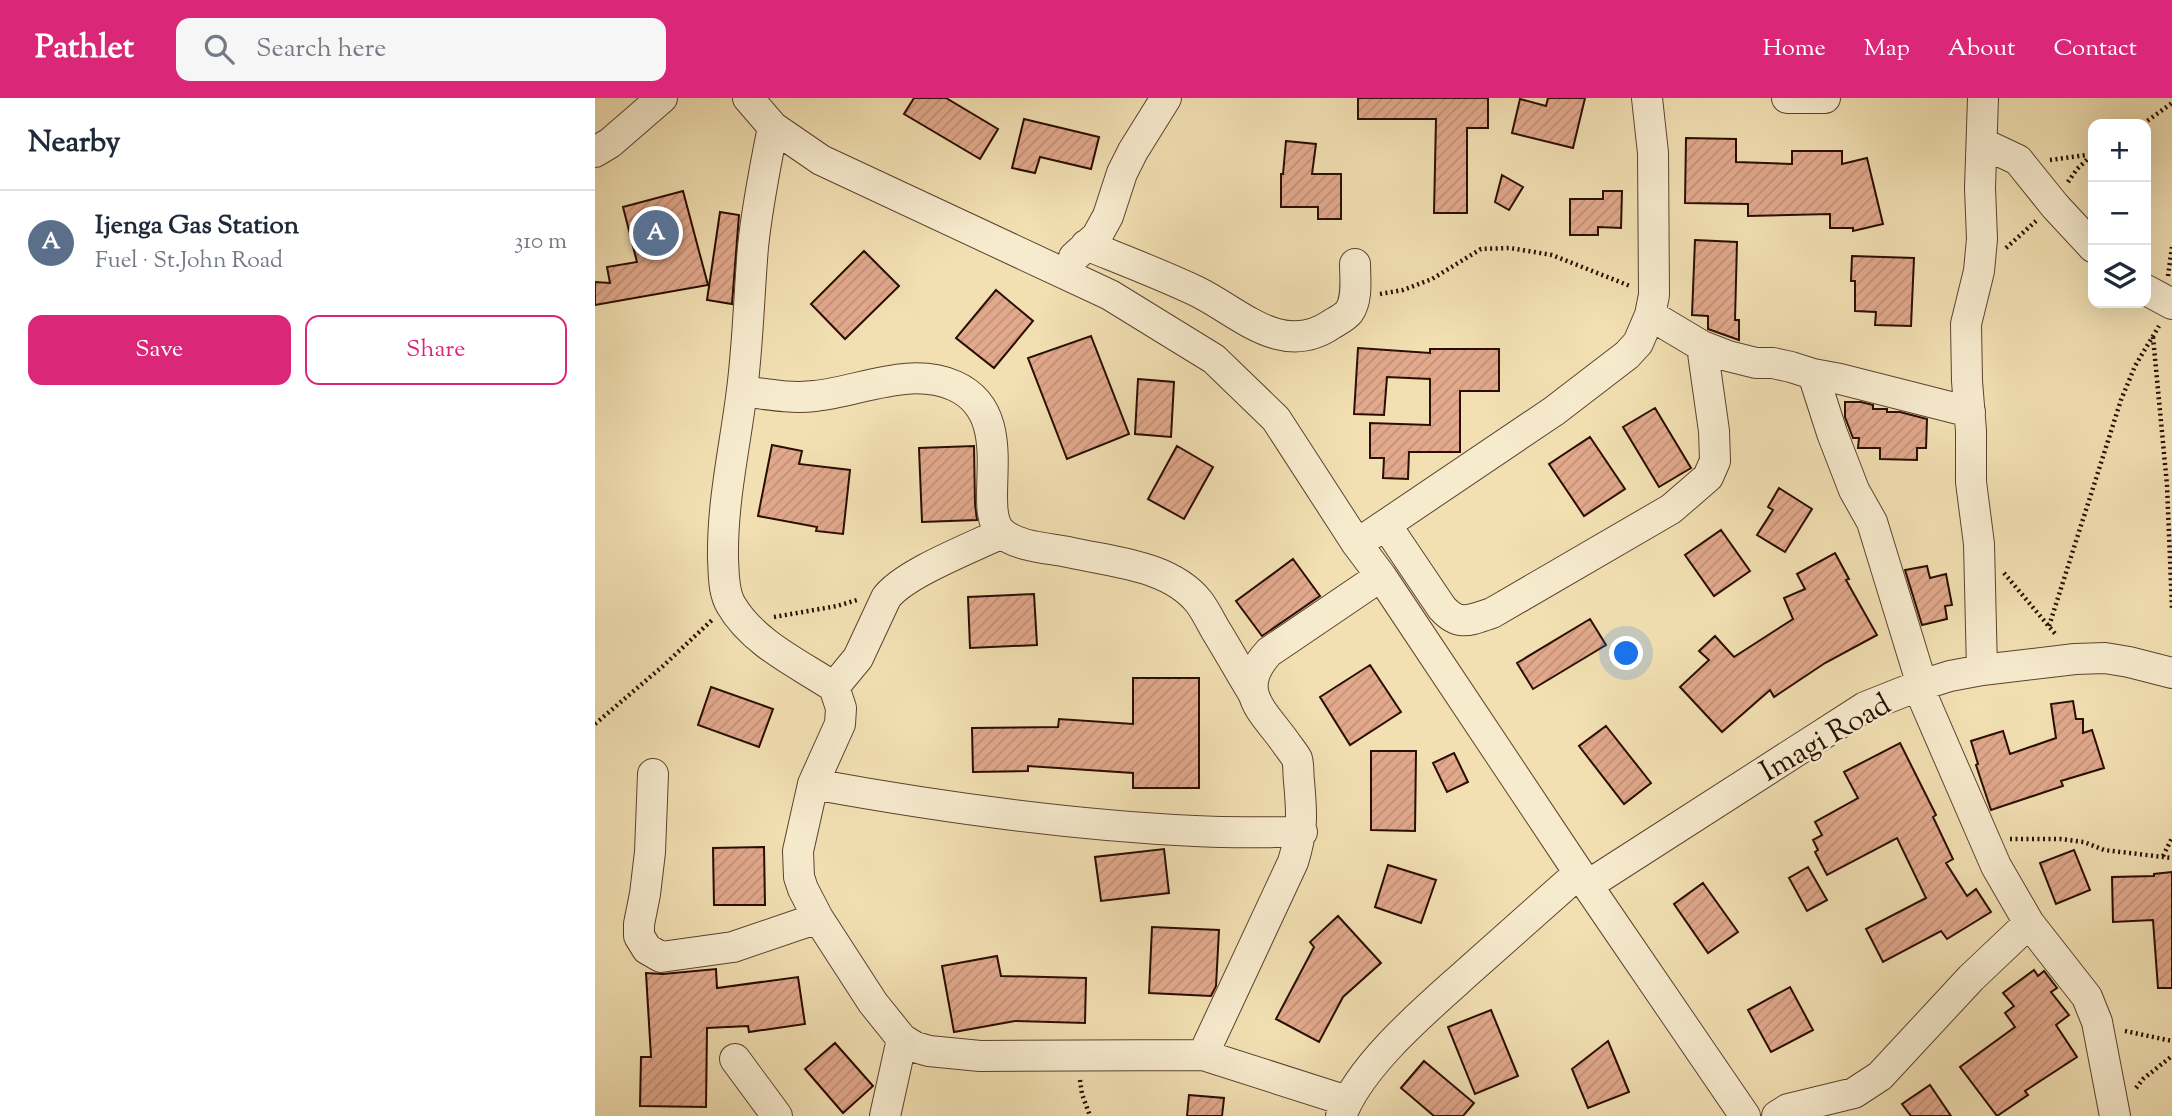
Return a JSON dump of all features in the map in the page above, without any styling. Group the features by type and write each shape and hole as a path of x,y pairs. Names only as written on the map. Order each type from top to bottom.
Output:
{"street":[{"path":"748,98 773,127 821,160 1110,295 1214,359 1276,419 1357,544 1745,1116"},
{"path":"1059,271 1097,236 1108,216 1122,173 1166,98"},
{"path":"1357,544 1554,411 1606,373 1639,343 1652,305 1653,153 1647,98"},
{"path":"1787,98 1825,98"},
{"path":"1982,670 1979,544 1971,482 1966,324 1979,271 1982,239 1980,188 1983,98"},
{"path":"595,132 655,104"},
{"path":"595,152 610,143 655,104"},
{"path":"773,127 753,245 742,391 723,528 724,582 738,614 760,638 834,687 841,708 840,724 813,784 800,834 797,863 803,889 818,918 873,1003 902,1039 915,1047 949,1054 981,1056 1203,1055 1344,1108"},
{"path":"1982,143 2018,160 2091,245"},
{"path":"1086,245 1197,291 1269,332 1296,337 1324,329 1349,312 1355,298 1355,264"},
{"path":"1652,305 1703,345 1728,356 1756,363 1773,363 1970,412"},
{"path":"1386,525 1451,618 1460,621 1472,619 1504,606 1671,509 1708,477 1715,461 1714,431 1703,345"},
{"path":"1813,374 1845,467 1872,522 1920,685 1996,866 2028,923 2087,997 2097,1022 2115,1114"},
{"path":"742,391 788,397 813,397 882,382 924,379 957,387 978,404 990,429 993,450 993,518 1002,533 1025,543 1150,571 1178,583 1199,602 1253,693 1256,705 1297,759 1302,819 1302,832 1293,862 1203,1055"},
{"path":"834,687 858,658 892,589 1002,533"},
{"path":"1253,693 1257,669 1269,652 1381,576"},
{"name":"Imagi Road","path":"1344,1108 1367,1071 1421,1013 1583,879 1865,707 1949,676 2075,659 2105,658 2172,673"},
{"path":"653,775 650,852 639,924 639,936 647,949 661,957 733,947 818,918"},
{"path":"813,784 913,803 1095,824 1196,831 1302,832"},
{"path":"1777,1116 1788,1109 1854,1093 1880,1076 1971,978 2028,923"},
{"path":"885,1116 902,1039"},
{"path":"735,1059 777,1116"}],"path":[{"path":"2150,119 2172,103"},
{"path":"2018,160 2088,155"},
{"path":"1979,271 2055,206 2071,177 2088,159"},
{"path":"1355,298 1403,290 1432,279 1481,249 1510,247 1552,255 1652,305"},
{"path":"2049,626 2121,400 2135,366 2159,325 2161,298"},
{"path":"2153,337 2167,485 2172,608"},
{"path":"1979,544 2075,659"},
{"path":"595,724 663,666 738,614 789,614 838,606 892,589"},
{"path":"1984,838 2061,839 2084,842 2104,850 2172,858"},
{"path":"2163,856 2172,838"},
{"path":"2097,1022 2172,1041"},
{"path":"1077,1055 1081,1094 1090,1116"},
{"path":"2115,1114 2143,1079 2172,1056"}],"building":[{"path":"914,98 946,98 998,129 980,159 904,114"},
{"path":"1358,98 1488,98 1488,128 1467,128 1467,213 1434,213 1436,119 1358,119"},
{"path":"1548,98 1585,98 1573,148 1512,133 1520,99 1546,106"},
{"path":"1024,119 1099,137 1091,169 1040,157 1035,173 1012,168"},
{"path":"1686,138 1736,139 1736,162 1792,164 1792,151 1842,151 1842,164 1867,158 1883,224 1853,231 1853,228 1830,228 1830,214 1748,216 1748,204 1685,203"},
{"path":"1286,141 1316,144 1312,174 1341,174 1341,219 1318,219 1318,207 1281,207 1281,174"},
{"path":"1502,175 1523,187 1509,210 1495,202"},
{"path":"683,191 708,285 595,305 595,282 610,283 607,267 637,262 623,207"},
{"path":"1603,191 1622,191 1621,228 1598,227 1598,235 1570,235 1570,199 1603,199"},
{"path":"720,212 739,215 732,304 707,300"},
{"path":"1695,240 1737,242 1735,320 1739,320 1739,340 1708,329 1708,316 1692,315"},
{"path":"864,251 899,286 845,339 811,304"},
{"path":"1852,256 1914,258 1911,326 1875,325 1876,312 1855,311 1855,281 1851,281"},
{"path":"996,290 1033,321 994,368 956,338"},
{"path":"1091,336 1129,434 1067,459 1028,358"},
{"path":"1358,348 1430,353 1430,349 1499,349 1499,391 1460,391 1460,452 1409,452 1408,479 1383,478 1384,458 1370,458 1370,423 1430,425 1430,379 1387,377 1384,415 1354,414"},
{"path":"1138,379 1174,382 1171,437 1135,434"},
{"path":"1845,402 1861,402 1873,405 1873,409 1887,409 1887,412 1900,412 1927,419 1926,448 1917,448 1917,460 1880,459 1880,448 1858,448 1859,438 1853,438 1845,417"},
{"path":"1655,408 1691,468 1659,487 1623,427"},
{"path":"1590,437 1625,489 1584,516 1549,464"},
{"path":"772,445 802,451 799,464 850,470 843,534 816,531 817,527 758,516"},
{"path":"974,446 977,520 922,522 919,448"},
{"path":"1177,446 1213,467 1184,519 1148,499"},
{"path":"1779,488 1812,509 1785,552 1757,535 1773,510 1768,507"},
{"path":"1721,530 1750,571 1714,596 1685,555"},
{"path":"1835,553 1849,579 1846,580 1877,635 1825,663 1774,697 1770,690 1722,732 1680,687 1709,660 1699,651 1715,636 1734,657 1793,619 1784,598 1805,589 1797,574"},
{"path":"1293,559 1320,596 1262,636 1236,601"},
{"path":"1927,566 1930,578 1946,574 1952,605 1945,606 1947,619 1922,625 1905,570"},
{"path":"1034,594 1037,645 970,648 968,597"},
{"path":"1590,619 1606,645 1533,689 1517,663"},
{"path":"1370,665 1401,712 1350,745 1320,697"},
{"path":"1133,678 1199,678 1199,788 1133,788 1133,773 1028,766 1028,771 973,772 972,728 1058,727 1059,719 1133,724"},
{"path":"711,687 773,709 759,747 698,725"},
{"path":"2073,701 2076,719 2083,719 2083,733 2092,730 2104,768 2061,781 2063,786 1991,810 1971,741 2003,731 2010,754 2056,738 2051,704"},
{"path":"1606,726 1651,783 1624,804 1579,746"},
{"path":"1900,743 1936,815 1933,817 1953,859 1946,863 1967,896 1976,889 1991,912 1947,939 1941,931 1883,962 1866,929 1926,898 1897,838 1827,875 1815,852 1818,850 1813,840 1822,835 1815,822 1858,798 1844,772"},
{"path":"1371,751 1416,751 1415,831 1371,830"},
{"path":"1454,753 1468,782 1447,792 1433,763"},
{"path":"764,847 765,905 714,905 713,848"},
{"path":"1164,849 1169,893 1101,901 1095,857"},
{"path":"2074,850 2090,890 2056,904 2040,863"},
{"path":"1388,865 1436,880 1421,923 1375,907"},
{"path":"1808,867 1827,900 1807,911 1789,878"},
{"path":"2172,872 2172,988 2158,988 2153,920 2113,922 2112,877 2154,876"},
{"path":"1703,883 1738,932 1708,953 1674,904"},
{"path":"1338,916 1381,963 1343,997 1319,1042 1276,1019 1314,947 1310,942"},
{"path":"1152,927 1219,930 1216,986 1211,996 1149,993"},
{"path":"997,956 1001,976 1086,978 1085,1023 1015,1021 954,1032 942,966"},
{"path":"716,969 717,988 798,977 805,1024 749,1032 748,1026 707,1028 706,1107 640,1106 641,1057 651,1057 646,973"},
{"path":"2034,970 2038,976 2044,971 2057,988 2051,992 2069,1015 2056,1025 2077,1057 2025,1091 2028,1095 1997,1116 1960,1067 2015,1027 2005,1013 2014,1006 2003,993"},
{"path":"1790,987 1813,1030 1771,1052 1748,1010"},
{"path":"1491,1010 1518,1076 1475,1094 1448,1027"},
{"path":"1608,1041 1629,1092 1588,1108 1572,1069"},
{"path":"835,1043 873,1086 843,1113 805,1069"},
{"path":"1424,1061 1474,1103 1463,1116 1434,1116 1401,1088"},
{"path":"1930,1085 1951,1116 1911,1116 1902,1104"},
{"path":"1189,1095 1224,1098 1222,1116 1187,1116"}],"place":[{"name":"Ijenga Gas Station","path":"656,233"}]}
